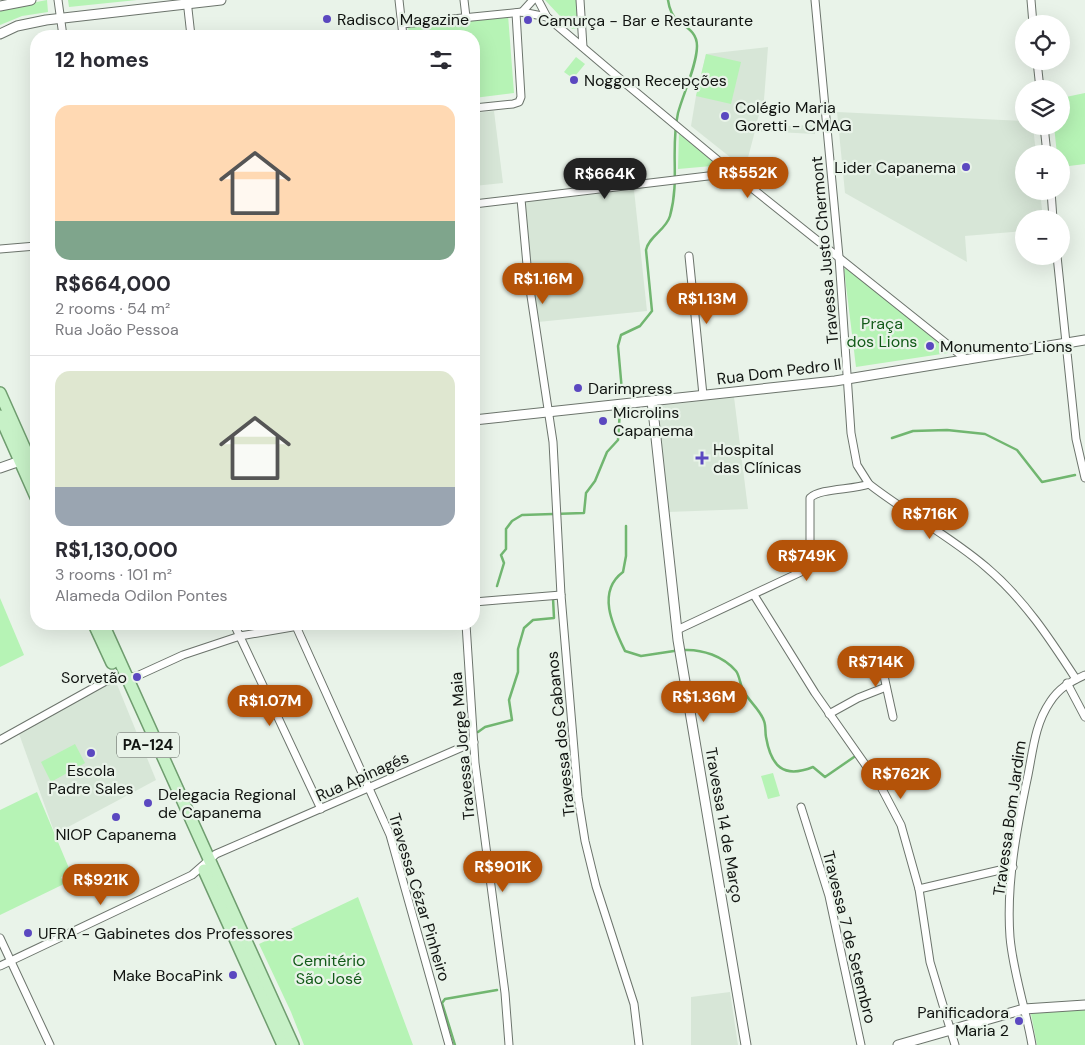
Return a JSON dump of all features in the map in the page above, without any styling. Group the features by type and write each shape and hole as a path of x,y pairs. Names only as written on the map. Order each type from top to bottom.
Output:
{"main road":[{"path":"0,393 29,461"},
{"path":"0,416 29,461"},
{"name":"PA-124","path":"97,630 123,678"},
{"name":"PA-124","path":"105,630 123,678 241,943 277,1022 292,1045"},
{"name":"PA-124","path":"277,1022 283,1045"}],"street":[{"path":"0,6 31,0"},
{"path":"58,0 62,30"},
{"path":"0,34 28,23 60,18 187,2 221,0"},
{"path":"399,0 402,30"},
{"path":"464,0 466,17"},
{"path":"519,12 533,0"},
{"path":"538,0 547,17 733,173 967,360"},
{"path":"580,0 583,47"},
{"name":"Travessa Justo Chermont","path":"815,0 839,257 854,455 862,476 868,484"},
{"path":"1031,0 1032,15"},
{"path":"187,2 190,30"},
{"path":"402,24 519,12 547,17"},
{"path":"480,107 519,102 521,97 519,12"},
{"path":"480,203 733,173"},
{"name":"Travessa dos Cabanos","path":"521,199 528,276 550,412 556,468 561,595 573,755 585,841 604,912 632,998 639,1045"},
{"path":"0,250 30,247"},
{"path":"688,256 703,395"},
{"path":"1058,265 1076,438 1085,478"},
{"name":"Rua Dom Pedro II","path":"480,419 848,379 1085,340"},
{"name":"Travessa 14 de Março","path":"652,401 677,630 746,1045"},
{"path":"0,468 29,461"},
{"path":"677,630 800,574 808,565 808,501 812,496 868,484 985,566 1008,587 1048,635 1076,680"},
{"path":"480,602 561,595"},
{"path":"754,595 829,714 893,808 909,848 919,888 930,962 954,1045"},
{"path":"237,630 321,809"},
{"path":"0,740 106,681 137,676 197,650 240,636 270,630"},
{"name":"Travessa Cézar Pinheiro","path":"297,630 370,787 394,848 449,1045"},
{"name":"Travessa Jorge Maia","path":"466,630 477,787 505,992 509,1045"},
{"path":"879,653 893,716"},
{"name":"Travessa Bom Jardim","path":"1032,1045 1010,940 1009,916 1013,867 1036,733 1049,703 1060,688 1085,675"},
{"path":"1068,683 1085,717"},
{"path":"829,714 858,698 886,687"},
{"name":"Rua Apinagés","path":"0,966 187,878 221,851 474,742"},
{"name":"Travessa 7 de Setembro","path":"801,807 829,896 861,1045"},
{"path":"919,888 1013,867"},
{"path":"0,938 50,1045"},
{"path":"898,1045 951,1032 1024,1009 1085,1005"}],"shaded area":[{"name":"Colégio Maria Goretti - CMAG","path":"768,47 764,100 755,127 815,125 815,134 755,131 745,169 691,126 696,96 706,54"},
{"path":"494,111 503,183 480,185 480,112"},
{"path":"837,112 1015,121 1015,135 1034,135 1035,145 1015,145 1015,200 1041,200 1042,210 1015,210 1015,232 965,236 967,262 845,193"},
{"path":"634,190 647,311 538,322 524,202"},
{"name":"Hospital das Clínicas","path":"734,397 748,509 668,512 657,406"},
{"path":"114,677 156,780 55,834 18,731"},
{"path":"730,992 738,1045 691,1045 691,997"}],"green space":[{"path":"47,0 48,12 22,16 0,25 0,9"},
{"path":"68,0 137,0 69,7"},
{"path":"545,0 576,0 578,28 572,29"},
{"path":"508,15 514,93 480,97 480,30 408,30 408,27"},
{"path":"706,54 741,62 731,104 696,96"},
{"path":"576,57 585,64 576,75 571,77 564,72"},
{"path":"1085,93 1085,164 1070,166 1070,145 1056,145 1055,135 1070,135 1070,96"},
{"path":"679,131 712,160 712,166 678,169"},
{"path":"609,165 610,172 588,175 587,166"},
{"name":"Praça dos Lions","path":"848,268 948,349 948,353 856,367 844,269"},
{"path":"0,598 24,655 0,667"},
{"path":"75,744 85,763 51,782 41,762"},
{"path":"773,773 780,796 768,799 761,776"},
{"path":"37,792 71,873 61,877 64,884 0,915 0,810"},
{"name":"Cemitério São José","path":"358,897 413,1045 304,1045 291,1012 259,944"},
{"path":"1085,1006 1085,1045 1037,1045 1031,1014"}],"waterway":[{"path":"622,391 618,346 621,335 640,326 652,311 646,250 650,241 665,225 670,216 673,203 675,139 678,113 692,71 697,46 697,41 691,31 674,17 668,0"},
{"path":"497,586 504,563 501,555 506,549 506,529 512,521 522,515 584,513 586,493 595,481 607,452 618,440 620,410"},
{"path":"892,438 913,431 947,430 985,434 1017,450 1042,482 1075,475"},
{"path":"626,526 626,556 623,572 610,589 609,599 609,610 616,631 625,651 641,656 674,651"},
{"path":"478,732 485,727 512,720 509,700 518,672 518,649 524,628 533,620 554,618 553,598"},
{"path":"684,650 712,654 725,661 736,671 744,692 763,717 771,756 780,767 794,771 813,767 825,777 854,757"},
{"path":"455,1045 442,1003 445,999 497,990"}],"place":[{"name":"Radisco Magazine","path":"327,19"},
{"name":"Camurça - Bar e Restaurante","path":"528,20"},
{"name":"Noggon Recepções","path":"574,80"},
{"name":"Colégio Maria Goretti - CMAG","path":"725,116"},
{"name":"Lider Capanema","path":"966,167"},
{"name":"Monumento Lions","path":"930,346"},
{"name":"Darimpress","path":"578,388"},
{"name":"Microlins Capanema","path":"603,421"},
{"name":"Hospital das Clínicas","path":"702,458"},
{"name":"Sorvetão","path":"137,677"},
{"name":"Escola Padre Sales","path":"91,753"},
{"name":"Delegacia Regional de Capanema","path":"148,803"},
{"name":"NIOP Capanema","path":"116,817"},
{"name":"UFRA - Gabinetes dos Professores","path":"28,933"},
{"name":"Make BocaPink","path":"233,975"},
{"name":"Panificadora Maria 2","path":"1019,1021"}]}
